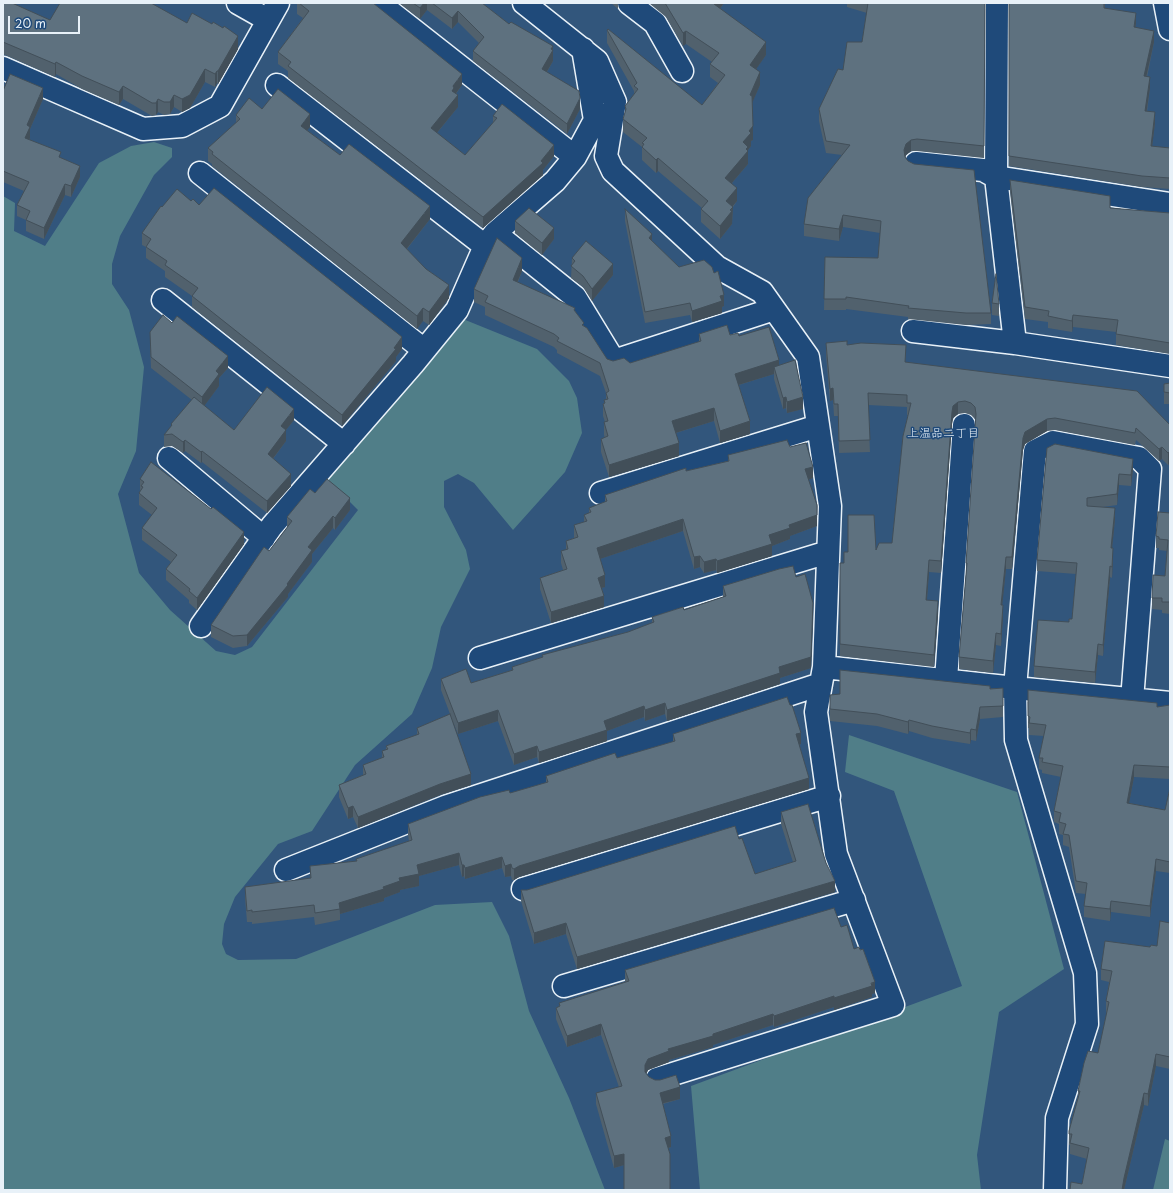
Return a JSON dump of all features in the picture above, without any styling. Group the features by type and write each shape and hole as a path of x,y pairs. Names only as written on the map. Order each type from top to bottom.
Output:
{"street":[{"path":"3,68 143,129 182,126 220,106 273,12 238,3"},
{"path":"379,3 575,157"},
{"path":"524,3 597,61 615,102 606,156 613,171 717,267 762,292 808,357 830,506 823,675 816,712 836,854 893,1005 657,1079"},
{"path":"629,3 655,23 682,71"},
{"path":"998,3 996,177 1015,343"},
{"path":"1165,3 1170,29"},
{"path":"201,626 264,538 458,310 490,239 555,181 575,157 596,120 583,50"},
{"path":"277,85 490,239 574,297 614,361 774,309"},
{"path":"916,163 984,170 996,177 1170,204"},
{"path":"200,173 424,350"},
{"path":"163,300 344,444"},
{"path":"914,331 1015,343 1170,366"},
{"path":"946,680 964,425"},
{"path":"601,493 818,426"},
{"path":"1055,1190 1057,1118 1087,1024 1085,973 1016,740 1015,688 1035,451 1053,442 1139,458 1150,469 1132,700"},
{"path":"169,458 264,538"},
{"path":"480,658 828,552"},
{"path":"286,870 445,807 823,675 946,680 1170,703"},
{"path":"524,889 828,796"},
{"path":"564,986 854,900"}],"green space":[{"path":"154,142 172,148 172,157 154,175 120,236 112,264 112,284 129,310 144,367 136,451 118,494 139,573 170,610 216,651 235,655 252,647 358,510 324,476 458,317 537,349 569,381 577,398 582,433 565,472 513,530 474,483 458,474 444,481 444,507 466,550 470,569 441,627 432,668 412,714 355,765 312,831 278,844 235,897 224,924 222,944 226,954 238,960 296,959 435,905 492,902 509,936 529,1011 569,1098 605,1190 3,1190 3,196 15,203 14,231 45,246 99,163 131,146"},
{"path":"849,735 1017,792 1064,969 999,1012 977,1155 981,1190 700,1190 691,1086 962,986 894,791 845,772"},
{"path":"1165,1139 1170,1141 1170,1190 1153,1190"}],"building":[{"path":"3,3 12,3 50,20 60,3 151,3 187,23 192,13 212,24 213,22 223,28 224,26 238,36 218,71 215,74 205,69 190,95 182,99 174,95 170,102 164,102 158,99 156,103 152,103 123,86 119,92 82,76 56,62 55,64 3,42"},
{"path":"299,3 373,3 462,74 453,86 454,88 452,91 458,95 431,128 465,155 497,118 493,116 502,104 554,145 541,161 543,163 483,217 288,66 291,62 278,52 309,11"},
{"path":"413,3 424,3 420,8"},
{"path":"432,3 482,3 509,24 511,22 553,46 551,49 553,50 542,69 579,91 580,98 567,124 473,51 484,37 458,11 452,18"},
{"path":"665,3 715,3 714,4 766,42 750,65 760,72 750,95 752,96 753,126 749,131 751,133 743,142 748,147 746,149 748,151 725,178 737,188 726,201 733,207 730,210 732,211 720,226 701,209 708,201 658,158 656,160 642,147 644,144 642,143 647,138 623,119 626,109 625,106 638,89 634,86 637,83 607,30 608,29 702,105 725,75 710,64 719,53 686,31 683,33"},
{"path":"868,3 985,3 984,146 917,139 911,140 906,144 904,150 905,157 908,161 914,164 974,170 991,313 966,313 908,308 909,306 846,297 846,299 824,299 825,257 878,258 881,221 843,215 839,229 804,224 808,198 850,145 826,141 819,109 838,69 843,70 847,42 862,42"},
{"path":"1009,3 1104,3 1104,8 1136,13 1134,27 1154,31 1144,76 1150,77 1145,111 1155,112 1151,146 1170,148 1170,178 1142,176 1009,156"},
{"path":"10,74 43,88 27,125 30,127 25,138 61,152 59,157 80,166 71,186 65,184 44,228 26,220 30,211 17,205 29,182 3,171 3,91"},
{"path":"278,89 310,114 301,126 340,155 349,144 430,206 401,243 426,269 449,285 429,312 423,308 417,316 212,154 213,152 208,148 240,119 236,115 249,98 262,109"},
{"path":"1010,180 1110,196 1110,208 1170,213 1170,343 1116,334 1118,320 1073,315 1072,321 1048,316 1049,311 1025,307"},
{"path":"214,188 402,337 394,348 396,349 342,415 192,296 198,288 165,265 167,261 146,247 151,239 142,233 161,206 162,207 177,189 191,201 193,199 199,205"},
{"path":"529,208 554,228 542,243 515,221"},
{"path":"625,209 652,234 649,238 679,267 704,260 712,267 714,273 718,271 724,295 720,296 722,301 692,311 690,303 645,312"},
{"path":"497,238 522,258 513,280 575,308 574,310 584,323 582,325 587,328 607,359 613,361 624,358 630,363 701,341 699,334 727,325 730,335 738,333 739,336 769,327 779,360 735,374 750,421 720,431 714,408 672,421 679,443 609,465 601,439 608,436 604,422 608,421 603,404 605,403 604,400 608,399 606,393 609,391 600,363 557,341 559,338 554,334 485,302 488,296 474,289"},
{"path":"586,241 613,264 592,289 583,276 571,266 575,261 572,258"},
{"path":"996,274 999,304 992,303"},
{"path":"163,315 172,323 177,316 228,356 216,371 219,374 202,397 151,357 150,332"},
{"path":"847,341 847,345 861,343 906,345 905,362 1137,391 1170,425 1170,451 1168,453 1162,447 1159,449 1136,428 1135,433 1055,418 1047,419 1025,432 1023,438 1012,557 1006,557 1001,605 1003,605 1001,634 996,633 993,661 959,657 967,563 976,414 975,407 971,403 965,401 958,402 953,406 952,412 941,561 929,560 926,600 938,601 934,655 840,644 840,563 844,563 844,552 848,552 848,515 874,515 876,550 879,543 892,543 903,436 911,403 907,403 907,395 868,393 870,440 839,441 838,404 834,404 833,388 830,389 826,343"},
{"path":"795,360 803,397 787,402 786,397 783,398 774,367"},
{"path":"1170,383 1170,393 1164,392 1164,384"},
{"path":"267,387 294,409 281,426 286,430 268,454 291,474 267,501 202,451 201,452 185,440 183,442 172,434 164,435 172,425 171,424 194,397 234,430"},
{"path":"787,440 790,447 806,443 813,467 805,469 817,505 817,515 789,525 790,528 769,535 772,544 717,561 716,559 704,562 700,556 694,557 683,519 597,548 605,575 598,578 604,596 551,612 540,578 567,569 561,551 568,549 566,541 578,537 574,525 587,521 584,515 591,512 589,508 607,501 605,495 686,468 686,471 729,461 728,455"},
{"path":"1055,444 1133,459 1131,475 1119,474 1117,494 1087,498 1087,506 1115,508 1111,548 1113,548 1112,567 1110,566 1103,645 1098,644 1095,672 1034,666 1038,620 1069,622 1069,619 1072,619 1077,563 1037,560 1047,448"},
{"path":"151,462 211,509 213,507 244,532 197,598 189,591 190,589 166,569 177,555 142,528 157,508 139,493 144,482 140,479"},
{"path":"327,479 350,498 335,518 333,516 308,547 312,550 287,584 288,585 247,635 233,636 211,625 264,547 269,551 292,521 287,517 310,489 315,493"},
{"path":"1158,512 1170,513 1170,602 1162,602 1162,598 1152,598 1153,575 1165,576 1168,540 1159,539 1159,537 1156,536"},
{"path":"793,566 796,577 805,574 813,603 811,657 779,667 780,673 667,710 665,703 645,710 644,706 604,721 607,730 539,752 537,746 514,754 498,710 458,723 441,679 466,669 471,683 513,670 512,667 543,657 542,655 628,632 654,622 652,617 683,607 684,610 726,596 723,586"},
{"path":"840,670 990,686 990,689 1003,688 1003,706 980,707 976,730 971,729 970,733 909,720 908,722 877,714 830,709 830,695 840,694"},
{"path":"1028,690 1157,703 1157,707 1170,705 1170,767 1134,765 1127,803 1165,810 1170,788 1170,862 1156,859 1150,906 1111,901 1110,909 1084,906 1087,883 1076,881 1069,835 1063,834 1066,824 1059,822 1061,813 1054,811 1063,766 1042,762 1043,758 1039,758 1046,725 1029,723"},
{"path":"787,697 790,705 792,705 801,733 796,734 809,778 519,866 514,869 512,868 511,864 505,866 502,857 465,868 464,865 462,865 459,853 417,865 419,874 399,878 400,881 383,887 384,889 339,903 340,909 315,913 314,905 252,912 252,910 247,911 245,887 311,878 310,866 357,861 356,859 412,840 408,824 480,797 509,790 510,793 548,782 546,776 615,753 617,758 675,741 673,734"},
{"path":"450,714 471,774 440,784 358,817 353,806 348,808 339,785 366,774 363,765 384,757 382,751 388,749 386,746 419,734 417,728"},
{"path":"808,804 826,863 835,881 577,957 566,923 534,933 521,890 527,890 735,826 739,839 742,838 755,874 796,861 781,812"},
{"path":"834,908 841,927 847,925 854,949 859,947 860,950 863,949 875,982 871,983 872,986 834,998 834,996 774,1016 773,1014 713,1034 713,1036 668,1049 669,1051 648,1059 645,1065 645,1072 649,1077 655,1080 660,1080 676,1075 680,1087 660,1093 671,1136 665,1138 670,1154 670,1190 624,1190 624,1154 614,1156 596,1093 622,1086 601,1024 567,1036 556,1008 560,1006 559,1003 629,981 625,970"},
{"path":"1160,921 1170,923 1170,1057 1156,1054 1148,1094 1144,1093 1122,1190 1070,1190 1071,1182 1082,1184 1089,1148 1070,1143 1072,1134 1069,1134 1069,1131 1080,1091 1078,1091 1084,1063 1088,1051 1098,1053 1109,1002 1106,1001 1112,971 1101,969 1105,941 1150,947 1151,945 1157,946"}],"district":[{"name":"上温品二丁目","path":"943,434"}]}
